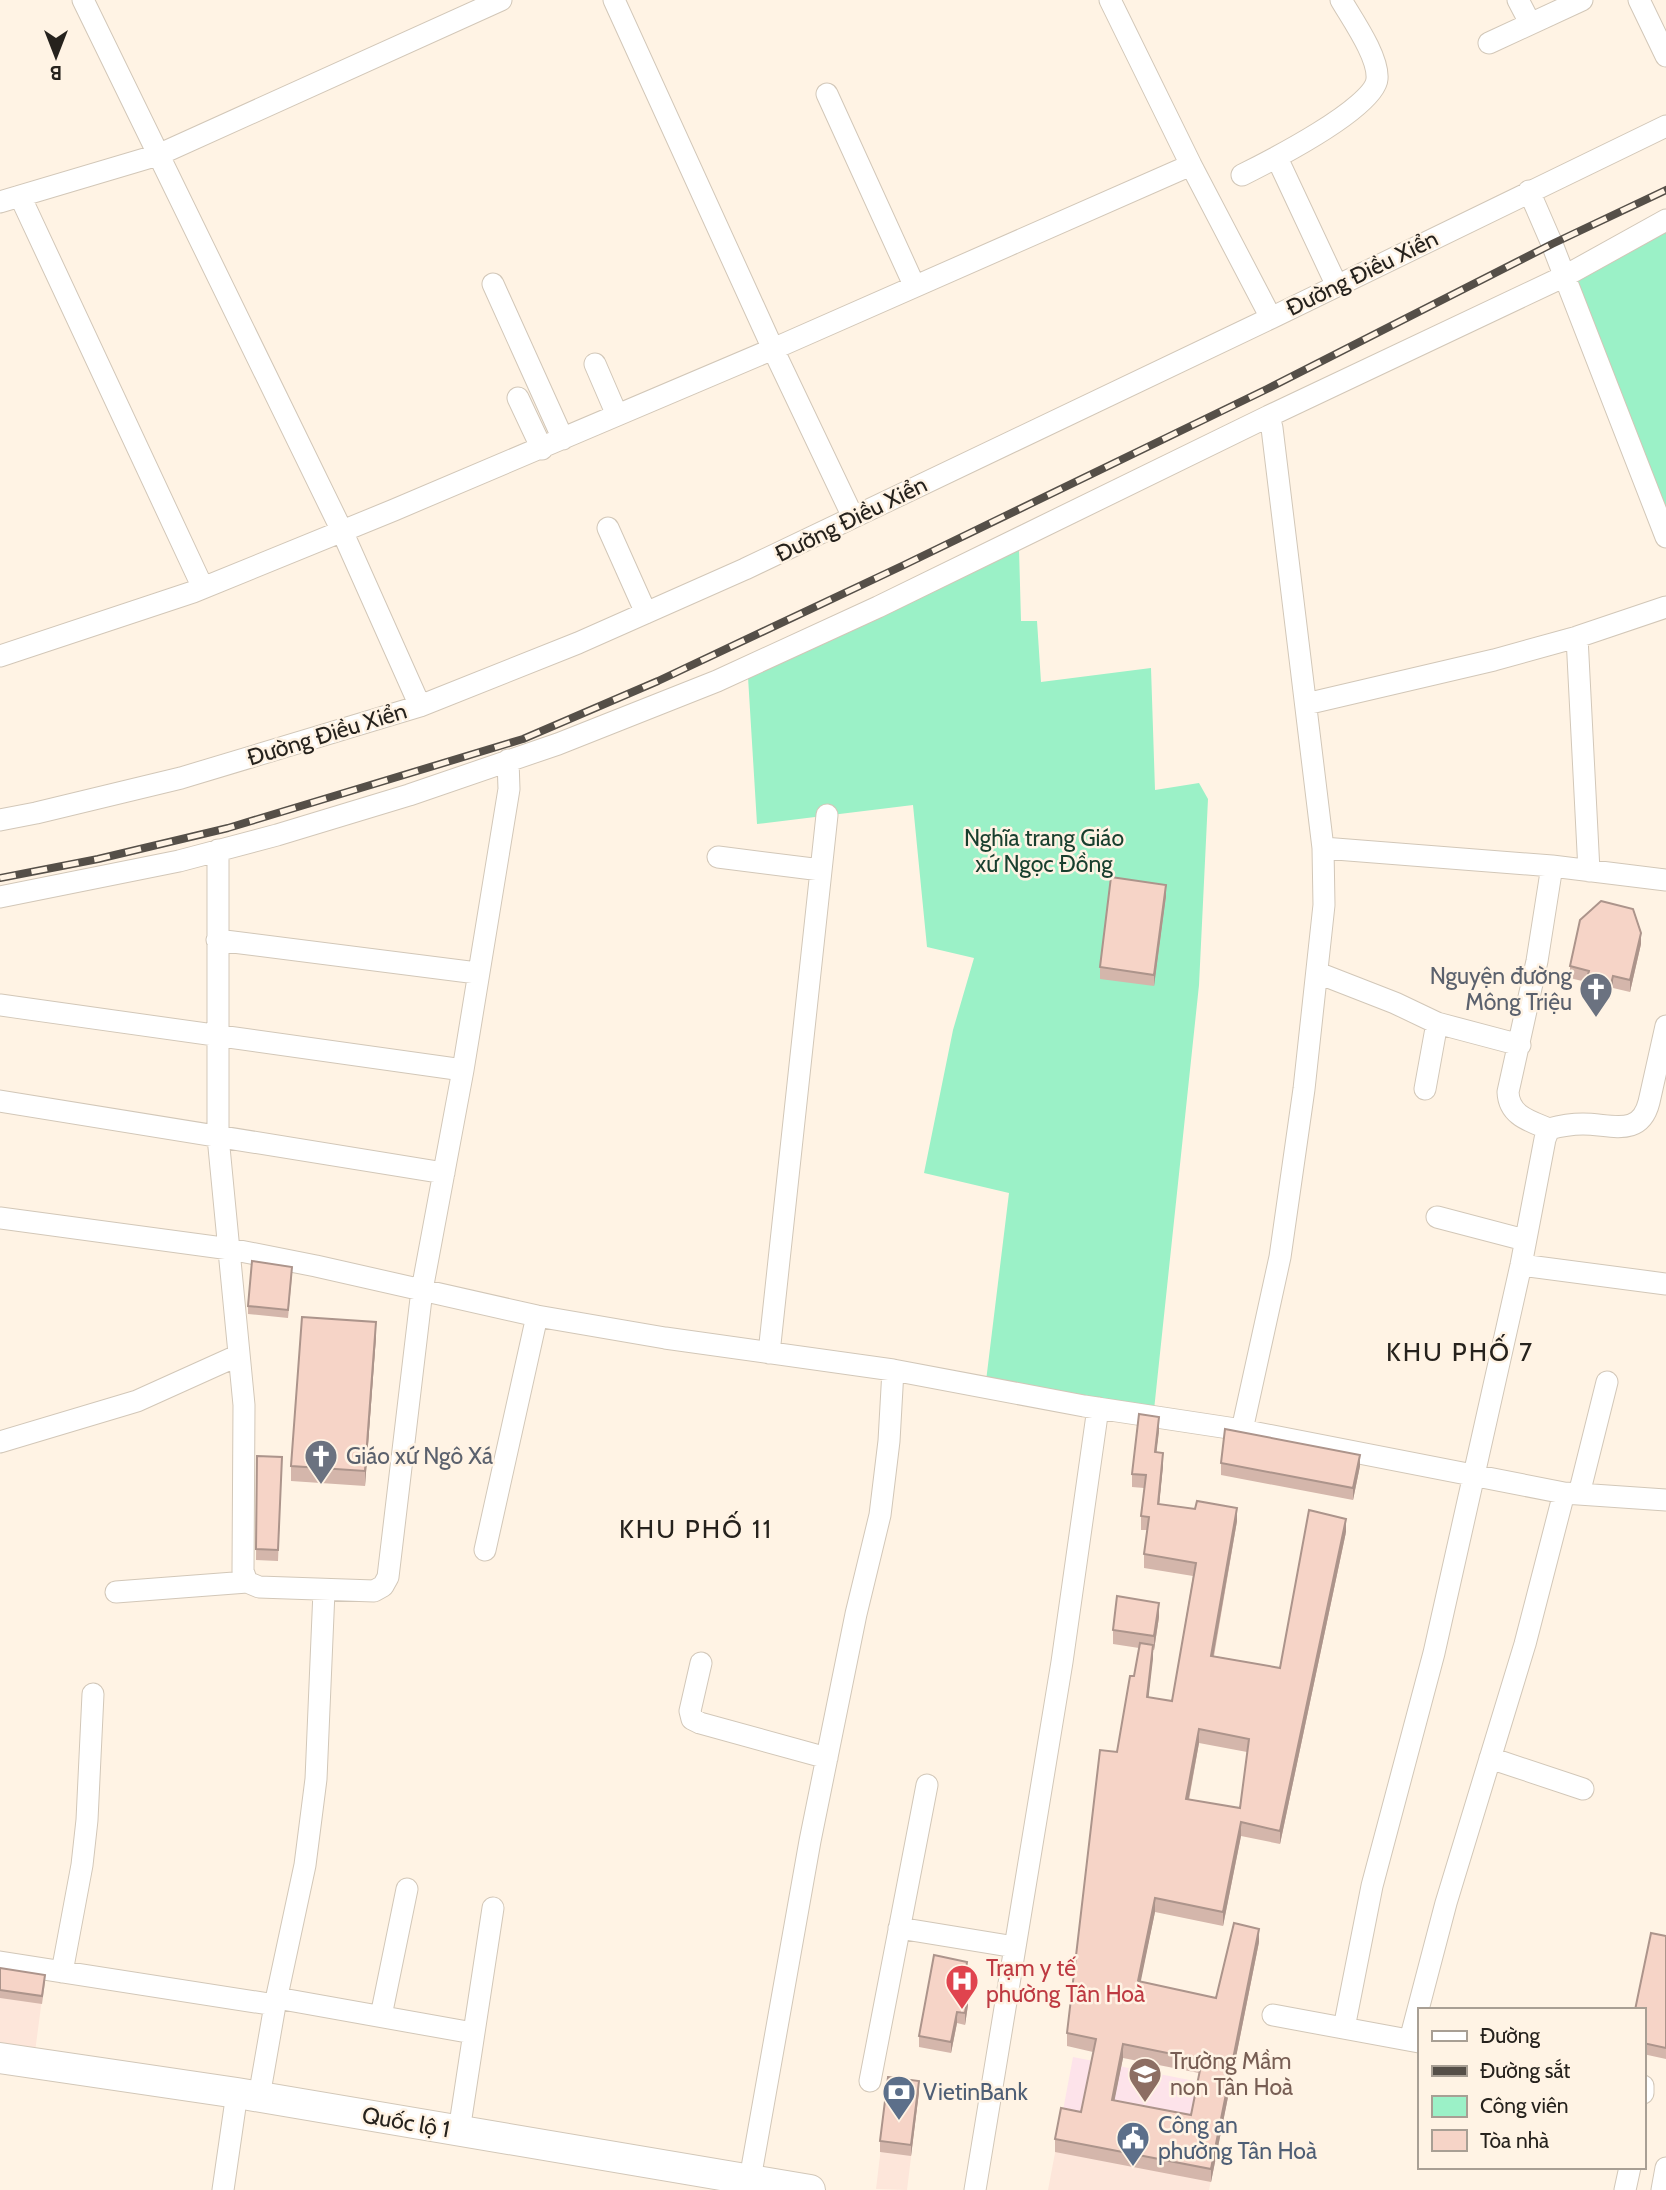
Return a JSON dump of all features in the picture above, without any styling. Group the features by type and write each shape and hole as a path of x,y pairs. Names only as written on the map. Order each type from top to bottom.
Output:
{"highway":[{"name":"Quốc lộ 1","path":"0,2058 248,2095 810,2190"}],"street":[{"path":"83,0 342,531 420,706"},
{"path":"203,588 10,199 158,155 501,0"},
{"path":"614,0 773,349 853,517"},
{"path":"1110,0 1270,318"},
{"path":"1242,175 1277,158 1347,114 1374,88 1377,79 1375,62 1342,0"},
{"path":"1518,0 1530,23"},
{"path":"1489,43 1582,0"},
{"path":"1639,0 1666,56"},
{"path":"827,94 914,285"},
{"name":"Đường Điều Xiển","path":"0,820 181,778 420,706 646,613 1270,318 1666,126"},
{"path":"1277,158 1337,286"},
{"path":"0,656 203,588 542,449 1191,165"},
{"path":"1529,191 1666,537"},
{"path":"0,897 179,861 409,795 558,744 717,681 878,607 1269,416 1564,276 1666,220"},
{"path":"493,284 563,439"},
{"path":"594,364 617,415"},
{"path":"518,398 542,449"},
{"path":"1242,1430 1280,1257 1304,1089 1324,905 1324,848 1269,416"},
{"path":"608,528 646,613"},
{"path":"1306,704 1481,663 1577,637 1666,607"},
{"path":"1577,637 1588,871"},
{"path":"116,1592 247,1582 259,1587 374,1591 383,1586 388,1577 422,1290 463,1070 509,789 508,760"},
{"path":"769,1353 827,815"},
{"path":"1324,848 1552,866 1666,880"},
{"path":"218,850 218,1138 244,1405 243,1571 247,1582"},
{"path":"718,857 821,870"},
{"path":"1552,866 1537,961 1508,1092 1512,1109 1522,1117 1549,1129 1581,1124 1619,1128 1640,1121 1658,1104 1666,1026"},
{"path":"217,940 477,973"},
{"path":"1318,973 1395,1003 1437,1023 1520,1045"},
{"path":"0,1005 463,1070"},
{"path":"1425,1089 1437,1023"},
{"path":"0,1101 218,1138 444,1172"},
{"path":"1345,2028 1372,1886 1434,1653 1549,1129"},
{"path":"1437,1217 1525,1240"},
{"path":"0,1218 230,1249 537,1316 893,1370 1098,1408 1242,1430 1571,1493 1666,1500"},
{"path":"1521,1265 1666,1284"},
{"path":"485,1550 537,1316"},
{"path":"0,1442 137,1401 239,1356"},
{"path":"750,2179 827,1758 856,1614 880,1515 889,1441 893,1370"},
{"path":"1422,2008 1446,1903 1607,1382"},
{"path":"975,2190 1062,1662 1098,1408"},
{"path":"223,2190 276,2001 304,1865 316,1779 324,1591"},
{"path":"701,1663 690,1711 692,1719 827,1758"},
{"path":"62,1972 88,1820 93,1694"},
{"path":"1490,1758 1583,1789"},
{"path":"870,2081 927,1785"},
{"path":"382,2016 407,1889"},
{"path":"459,2131 493,1908"},
{"path":"899,1928 1015,1947"},
{"path":"0,1962 382,2016 473,2033"},
{"path":"1273,2015 1415,2041"},
{"path":"1662,2190 1666,2168"},
{"path":"1625,2190 1630,2169"}],"shaded area":[{"path":"0,1969 45,1976 35,2052 0,2046"},
{"name":"Trường Mầm non Tân Hoà","path":"1073,2057 1230,2088 1216,2154 1061,2121"},
{"name":"VietinBank","path":"888,2089 919,2092 907,2190 876,2189"},
{"name":"Công an phường Tân Hoà","path":"1061,2121 1216,2154 1209,2190 1048,2190"}],"green space":[{"path":"1666,228 1666,517 1574,279"},
{"name":"Nghĩa trang Giáo xứ Ngọc Đồng","path":"1019,549 1021,621 1037,621 1041,682 1151,668 1155,790 1199,783 1208,799 1199,985 1154,1410 986,1381 1009,1193 924,1173 953,1030 974,958 927,947 913,805 757,824 748,677"}],"building":[{"path":"1111,877 1166,885 1154,975 1100,967"},
{"path":"1601,901 1633,909 1641,933 1630,980 1613,976 1610,988 1586,982 1589,971 1570,966 1580,920"},
{"path":"252,1261 292,1267 288,1310 248,1306"},
{"path":"302,1317 376,1322 365,1471 291,1466"},
{"path":"1139,1414 1159,1417 1155,1452 1163,1453 1158,1504 1195,1509 1197,1501 1237,1508 1211,1656 1280,1668 1309,1510 1346,1519 1280,1831 1241,1822 1223,1912 1155,1898 1138,1981 1216,1998 1234,1923 1259,1929 1211,2169 1055,2139 1061,2108 1081,2112 1096,2039 1067,2033 1100,1750 1117,1752 1130,1676 1134,1676 1140,1643 1153,1645 1147,1697 1172,1701 1196,1563 1144,1554 1149,1517 1141,1516 1146,1475 1132,1474","holes":["1199,1729 1249,1739 1240,1808 1186,1799","1123,2044 1202,2060 1191,2115 1112,2100"]},
{"path":"1225,1429 1360,1455 1353,1488 1221,1463"},
{"path":"257,1456 282,1457 278,1550 256,1549"},
{"path":"1117,1596 1159,1603 1154,1636 1113,1630"},
{"path":"1651,1933 1666,1936 1666,2048 1645,2043 1645,2008 1635,2008"},
{"path":"934,1955 967,1962 962,1993 968,1994 965,2013 957,2012 951,2042 919,2036"},
{"path":"0,1968 45,1975 42,1996 0,1990"},
{"path":"888,2077 919,2081 911,2145 880,2141"}],"railway":[{"path":"0,878 98,859 228,828 523,739 658,681 904,565 1267,389 1552,244 1666,190"}],"place":[{"name":"Nguyện đường Mông Triệu","path":"1596,1019"},
{"name":"Giáo xứ Ngô Xá","path":"321,1486"},
{"name":"Trạm y tế phường Tân Hoà","path":"962,2011"},
{"name":"Trường Mầm non Tân Hoà","path":"1145,2104"},
{"name":"VietinBank","path":"899,2122"},
{"name":"Công an phường Tân Hoà","path":"1133,2168"}],"district":[{"name":"KHU PHỐ 7","path":"1460,1352"},
{"name":"KHU PHỐ 11","path":"696,1529"}]}
